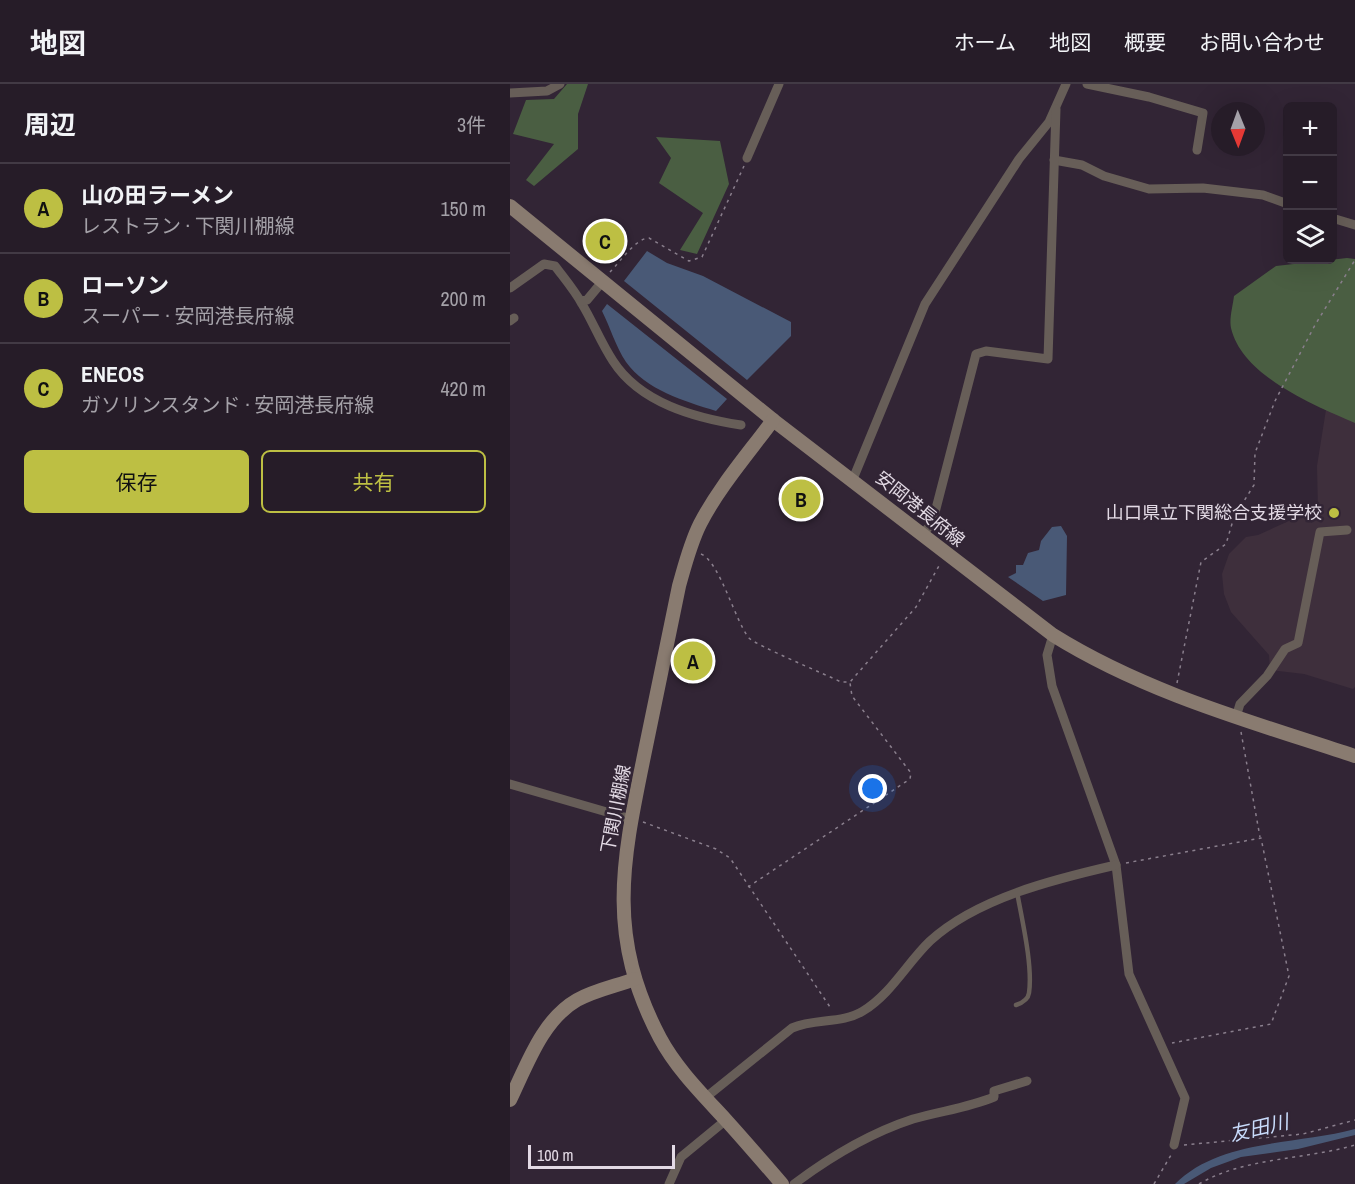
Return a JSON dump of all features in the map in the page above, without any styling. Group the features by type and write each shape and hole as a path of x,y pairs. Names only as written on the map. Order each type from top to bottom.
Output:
{"main road":[{"name":"安岡港長府線","path":"510,206 773,420 853,479 946,554 1053,635 1094,659 1172,694 1355,756"},
{"name":"下関川棚線","path":"773,420 726,483 701,523 690,549 679,586 631,819 623,862 622,906 627,949 635,980 660,1040 705,1098 782,1184"},
{"path":"510,1100 542,1036 556,1016 577,1000 635,980"}],"street":[{"path":"510,93 547,91 560,84"},
{"path":"747,158 779,84"},
{"path":"853,479 925,304 1019,159 1056,109 1066,84"},
{"path":"1087,84 1149,97 1203,113 1197,150"},
{"path":"922,534 932,524 976,354 986,351 1048,359 1056,109"},
{"path":"1054,160 1082,165 1104,176 1149,189 1203,188 1263,195 1283,202"},
{"path":"1337,220 1355,225"},
{"path":"510,288 544,264 555,266 581,301 613,362 630,381 654,399 686,412 741,425"},
{"path":"581,301 587,300 602,282"},
{"path":"1238,717 1240,704 1268,676 1285,649 1298,643 1320,532 1347,530"},
{"path":"1053,635 1047,655 1052,686 1116,865 1129,974 1159,1045 1185,1098 1174,1145"},
{"path":"510,784 631,819"},
{"path":"705,1098 792,1028 803,1023 850,1016 873,1003 931,940 1005,896 1116,865"},
{"path":"794,1184 858,1142 912,1120 969,1108 994,1097 994,1091 1027,1081"},
{"path":"669,1184 681,1157 726,1120"}],"lane":[{"path":"1016,1005 1023,1002 1029,994 1027,948 1017,892"}],"path":[{"path":"602,282 637,241 644,238 649,238 689,261 702,257 747,158"},
{"path":"1172,694 1177,684 1201,562 1226,544 1234,517 1254,485 1255,453 1275,401 1315,324 1355,260"},
{"path":"690,549 706,556 750,639 841,682 850,682 916,607 946,554"},
{"path":"748,887 910,779 910,773 852,696 850,682"},
{"path":"1159,1045 1271,1024 1288,976 1238,717"},
{"path":"631,819 653,824 723,852 833,1012 835,1019"},
{"path":"1116,865 1260,838"},
{"path":"1154,1184 1167,1166 1174,1145 1303,1134 1355,1120"},
{"path":"1199,1184 1229,1170 1301,1158 1355,1144"}],"shaded area":[{"name":"山口県立下関総合支援学校","path":"1355,342 1355,687 1353,689 1304,674 1270,670 1269,655 1231,612 1224,594 1222,574 1229,554 1246,537 1258,535 1291,520 1309,517 1318,510 1317,466 1329,391"}],"green space":[{"path":"567,84 588,84 578,114 578,149 534,186 526,180 554,144 513,134 526,100 554,99"},
{"path":"656,137 720,141 729,184 697,254 680,250 703,213 659,183 671,158"},
{"path":"1337,259 1355,259 1355,423 1301,398 1265,375 1249,361 1238,345 1231,328 1234,296 1276,266 1337,264"}],"water":[{"path":"647,251 667,263 703,276 791,322 791,336 747,380 624,281"},
{"path":"607,304 727,399 716,411 666,393 644,380 634,372 619,350 602,311"},
{"path":"1061,526 1067,536 1066,595 1043,601 1008,577 1016,573 1016,565 1023,565 1028,553 1039,550 1041,541 1052,527"},
{"path":"1355,1129 1355,1135 1298,1149 1241,1157 1211,1168 1184,1184 1175,1184 1193,1169 1236,1151"}],"building":[{"path":"794,482 820,501 808,517 782,498"},
{"path":"681,650 709,656 706,673 678,667"}],"place":[{"name":"ENEOS","path":"605,241"},
{"name":"ローソン","path":"801,499"},
{"name":"山口県立下関総合支援学校","path":"1334,513"},
{"name":"山の田ラーメン","path":"693,661"}],"water label":[{"name":"友田川","path":"1259,1128"}]}
